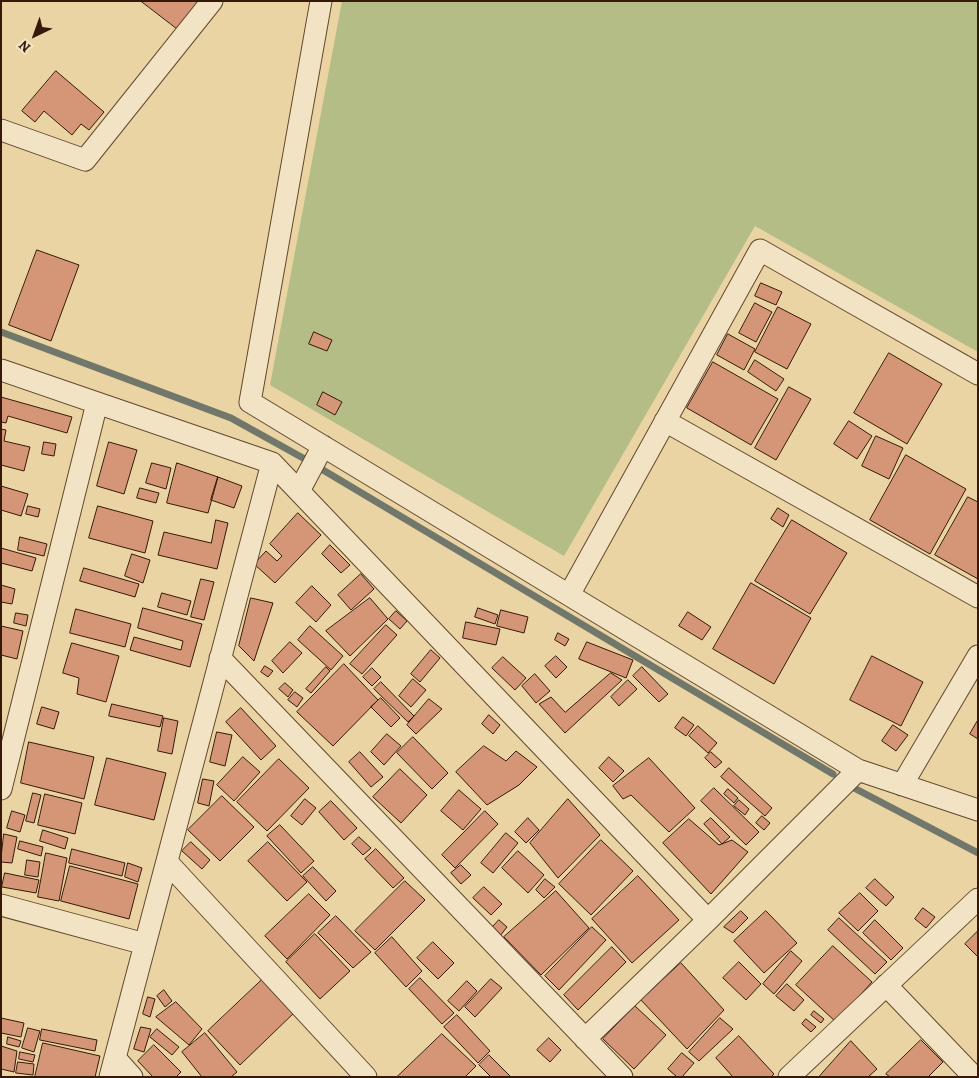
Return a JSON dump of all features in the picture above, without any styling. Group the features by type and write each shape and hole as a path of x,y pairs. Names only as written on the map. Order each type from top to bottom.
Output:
{"street":[{"path":"1,130 85,160 212,1"},
{"path":"320,2 250,402 858,770 978,810"},
{"path":"569,595 760,250 978,374"},
{"path":"1,370 272,464 708,920"},
{"path":"1,789 9,726 97,403"},
{"path":"665,421 978,597"},
{"path":"299,491 323,446"},
{"path":"132,1077 112,1067 272,464"},
{"path":"902,785 978,656"},
{"path":"220,658 622,1077"},
{"path":"585,1039 708,920 858,770"},
{"path":"167,862 366,1077"},
{"path":"789,1077 978,898"},
{"path":"1,905 145,944"},
{"path":"886,985 974,1077"}],"green space":[{"path":"342,1 978,1 978,352 755,226 564,556 270,385"}],"building":[{"path":"141,1 202,1 179,30"},
{"path":"56,71 104,112 89,130 81,124 72,135 44,111 35,122 22,111"},
{"path":"37,250 79,265 51,341 9,325"},
{"path":"761,283 782,292 776,305 755,296"},
{"path":"755,303 772,312 756,342 739,333"},
{"path":"778,307 811,324 787,369 755,352"},
{"path":"314,332 332,340 327,351 309,344"},
{"path":"728,334 755,349 744,370 717,355"},
{"path":"889,353 942,384 907,444 854,413"},
{"path":"755,360 784,379 776,391 748,372"},
{"path":"713,362 778,399 751,445 687,408"},
{"path":"789,387 811,399 776,460 755,448"},
{"path":"323,392 342,402 335,415 317,405"},
{"path":"1,397 72,417 67,433 8,416 6,423 1,422"},
{"path":"849,421 872,436 857,459 834,444"},
{"path":"1,429 6,430 4,441 30,447 24,471 1,465"},
{"path":"876,436 903,448 889,479 862,466"},
{"path":"44,442 56,444 54,456 42,454"},
{"path":"109,442 137,450 124,494 97,486"},
{"path":"906,455 966,489 930,554 870,520"},
{"path":"152,463 171,468 166,489 146,483"},
{"path":"177,463 218,477 208,513 167,503"},
{"path":"218,477 242,486 234,508 211,500"},
{"path":"1,486 28,494 21,516 1,510"},
{"path":"140,488 159,493 156,503 137,498"},
{"path":"968,497 978,502 978,579 935,555"},
{"path":"28,506 40,509 38,517 26,514"},
{"path":"98,506 153,521 145,553 89,538"},
{"path":"778,508 789,515 783,527 771,519"},
{"path":"298,513 321,535 275,583 254,564 266,551 277,561 282,556 270,544"},
{"path":"216,520 228,523 217,569 158,555 164,532 211,543"},
{"path":"792,520 847,553 810,614 755,581"},
{"path":"20,537 47,544 44,556 18,550"},
{"path":"330,545 350,565 341,573 322,554"},
{"path":"1,548 36,558 32,571 1,563"},
{"path":"132,554 150,560 143,583 125,576"},
{"path":"84,568 139,584 135,597 80,581"},
{"path":"361,574 374,589 351,610 338,595"},
{"path":"201,579 214,582 204,620 191,617"},
{"path":"751,583 811,618 774,684 713,649"},
{"path":"1,585 15,589 12,604 1,602"},
{"path":"312,586 331,605 316,622 296,603"},
{"path":"162,593 191,601 187,615 158,607"},
{"path":"251,598 273,603 254,661 239,646"},
{"path":"370,598 388,619 350,656 326,631"},
{"path":"143,608 202,624 190,667 130,650 134,637 181,650 183,641 138,628"},
{"path":"478,608 498,615 495,624 475,617"},
{"path":"76,609 131,624 125,647 70,633"},
{"path":"501,610 528,617 524,633 497,626"},
{"path":"396,611 407,621 400,629 389,619"},
{"path":"688,612 711,627 702,640 679,626"},
{"path":"16,613 28,615 26,626 14,623"},
{"path":"466,622 500,629 496,645 463,638"},
{"path":"386,625 397,635 362,674 350,664"},
{"path":"1,626 23,631 17,659 1,655"},
{"path":"310,626 343,656 331,670 298,640"},
{"path":"558,633 569,639 565,646 555,640"},
{"path":"290,642 302,653 283,673 272,661"},
{"path":"587,642 633,660 626,678 579,659"},
{"path":"72,643 119,656 106,702 77,694 79,678 63,673"},
{"path":"431,650 440,658 420,682 411,674"},
{"path":"556,656 567,667 556,678 545,666"},
{"path":"872,656 923,682 901,726 850,700"},
{"path":"503,657 526,678 515,690 492,668"},
{"path":"344,664 378,700 333,746 297,712"},
{"path":"265,666 273,671 268,677 261,672"},
{"path":"326,667 330,671 311,693 306,689"},
{"path":"642,667 668,694 659,702 633,676"},
{"path":"372,668 381,677 372,686 363,677"},
{"path":"611,673 622,680 565,733 539,704 551,697 565,712"},
{"path":"535,674 550,691 536,703 522,686"},
{"path":"413,679 426,690 411,707 399,696"},
{"path":"628,680 637,689 619,706 611,697"},
{"path":"381,682 414,716 408,722 374,689"},
{"path":"285,683 293,690 288,697 279,689"},
{"path":"295,692 303,698 297,707 288,700"},
{"path":"381,698 400,718 391,727 371,707"},
{"path":"429,699 442,709 416,734 407,725"},
{"path":"112,704 163,716 160,727 109,716"},
{"path":"42,707 59,712 54,729 37,724"},
{"path":"241,708 276,746 261,760 226,722"},
{"path":"489,715 500,725 493,734 482,724"},
{"path":"683,717 694,725 686,736 675,728"},
{"path":"164,718 178,721 172,754 158,751"},
{"path":"978,720 978,739 970,734"},
{"path":"893,725 908,735 896,751 882,741"},
{"path":"698,726 717,743 708,753 689,736"},
{"path":"217,732 232,735 225,766 210,762"},
{"path":"387,734 401,746 384,765 371,752"},
{"path":"413,737 448,773 432,789 397,753"},
{"path":"29,742 94,757 84,799 21,783"},
{"path":"484,746 506,761 516,751 537,767 519,785 487,805 456,772"},
{"path":"360,752 383,777 371,787 349,762"},
{"path":"711,752 722,762 715,768 705,758"},
{"path":"243,757 260,772 234,801 217,785"},
{"path":"609,757 624,771 613,782 599,768"},
{"path":"107,758 166,773 154,820 95,805"},
{"path":"649,758 695,808 669,832 631,795 623,799 613,786"},
{"path":"279,759 309,788 267,831 237,802"},
{"path":"729,768 772,808 765,816 721,777"},
{"path":"400,769 427,795 401,823 373,797"},
{"path":"203,779 214,781 209,806 198,803"},
{"path":"714,788 759,832 746,845 701,801"},
{"path":"728,789 738,798 734,803 724,794"},
{"path":"459,790 481,809 463,830 441,811"},
{"path":"33,793 41,795 34,823 26,821"},
{"path":"45,794 82,803 75,834 38,825"},
{"path":"222,796 254,827 220,861 188,830"},
{"path":"305,799 316,808 302,825 291,816"},
{"path":"568,799 600,835 558,878 530,843"},
{"path":"739,800 749,809 745,815 734,806"},
{"path":"331,801 357,828 344,840 319,812"},
{"path":"12,811 25,815 20,832 7,828"},
{"path":"485,811 498,824 455,868 442,855"},
{"path":"762,816 770,823 764,830 756,823"},
{"path":"528,818 539,830 526,843 515,832"},
{"path":"711,818 730,837 722,844 704,824"},
{"path":"689,819 719,845 732,840 748,852 711,894 663,843"},
{"path":"280,825 314,861 301,873 267,836"},
{"path":"43,830 68,838 65,849 40,841"},
{"path":"506,833 518,843 493,873 481,863"},
{"path":"4,834 17,837 12,863 1,862"},
{"path":"359,837 371,848 363,855 352,844"},
{"path":"601,840 633,871 591,915 559,884"},
{"path":"20,841 43,847 41,856 18,849"},
{"path":"191,842 210,860 202,869 182,851"},
{"path":"268,842 307,882 287,901 248,861"},
{"path":"72,849 125,863 122,876 69,863"},
{"path":"376,849 404,878 393,888 365,859"},
{"path":"518,851 544,875 528,893 502,868"},
{"path":"46,853 67,858 59,901 38,897"},
{"path":"27,860 40,862 38,877 25,875"},
{"path":"128,863 142,868 138,882 125,877"},
{"path":"461,865 471,875 461,884 451,873"},
{"path":"70,866 138,884 129,919 61,901"},
{"path":"313,867 336,891 326,901 303,876"},
{"path":"5,873 39,880 36,893 2,887"},
{"path":"638,876 679,920 632,963 592,919"},
{"path":"545,879 555,887 544,898 536,890"},
{"path":"875,879 894,897 886,906 866,888"},
{"path":"405,881 425,900 375,950 355,931"},
{"path":"484,887 502,904 491,915 473,898"},
{"path":"556,891 589,928 541,975 504,937"},
{"path":"860,893 878,911 858,931 839,913"},
{"path":"309,894 330,915 287,959 265,936"},
{"path":"923,908 935,917 926,928 915,919"},
{"path":"741,911 748,918 733,933 724,927"},
{"path":"766,911 797,943 764,973 734,941"},
{"path":"336,916 371,952 353,968 318,933"},
{"path":"839,918 887,962 875,974 828,930"},
{"path":"499,920 507,927 500,936 491,929"},
{"path":"875,920 903,948 891,960 863,933"},
{"path":"592,927 606,940 559,990 545,976"},
{"path":"978,931 978,957 965,944"},
{"path":"315,934 350,971 320,999 286,962"},
{"path":"392,937 422,971 406,987 375,953"},
{"path":"433,942 454,963 438,979 417,958"},
{"path":"833,946 872,982 836,1022 796,985"},
{"path":"612,947 626,962 578,1010 564,995"},
{"path":"791,951 802,961 774,994 763,984"},
{"path":"739,962 761,984 746,1000 723,978"},
{"path":"681,963 724,1010 687,1049 641,1000"},
{"path":"265,977 297,1010 240,1065 208,1031"},
{"path":"420,978 454,1013 442,1024 409,989"},
{"path":"491,979 502,988 475,1017 465,1007"},
{"path":"467,981 477,991 459,1011 448,1001"},
{"path":"787,984 804,1000 794,1011 776,996"},
{"path":"164,990 172,1001 165,1007 157,996"},
{"path":"148,997 155,999 150,1017 143,1014"},
{"path":"176,1002 202,1029 189,1045 156,1017"},
{"path":"635,1006 666,1035 634,1069 603,1039"},
{"path":"814,1011 824,1019 821,1023 811,1015"},
{"path":"457,1015 490,1051 478,1063 444,1027"},
{"path":"1,1018 24,1023 21,1037 1,1033"},
{"path":"720,1018 733,1029 699,1061 689,1052"},
{"path":"806,1019 816,1027 811,1032 802,1024"},
{"path":"141,1027 151,1029 144,1052 134,1049"},
{"path":"28,1028 40,1031 34,1052 22,1048"},
{"path":"42,1029 97,1040 95,1051 40,1040"},
{"path":"157,1029 179,1047 172,1055 150,1037"},
{"path":"205,1033 237,1072 231,1077 202,1077 182,1052"},
{"path":"442,1034 476,1066 465,1077 397,1077"},
{"path":"739,1036 774,1074 771,1077 733,1077 716,1058"},
{"path":"8,1037 21,1041 19,1047 7,1044"},
{"path":"549,1038 561,1050 550,1062 537,1050"},
{"path":"921,1040 943,1062 928,1077 890,1077 886,1074"},
{"path":"851,1041 877,1069 868,1077 819,1077"},
{"path":"43,1043 100,1056 95,1077 35,1077"},
{"path":"154,1045 181,1072 176,1077 153,1077 138,1061"},
{"path":"1,1046 17,1051 14,1072 1,1069"},
{"path":"20,1052 35,1055 33,1062 19,1059"},
{"path":"682,1053 694,1063 682,1077 677,1077 668,1069"},
{"path":"489,1055 511,1077 491,1077 479,1065"},
{"path":"18,1062 34,1064 33,1075 16,1073"}],"waterway":[{"path":"1,332 231,418 303,458"},
{"path":"323,470 833,774"},
{"path":"854,788 978,853"}]}
